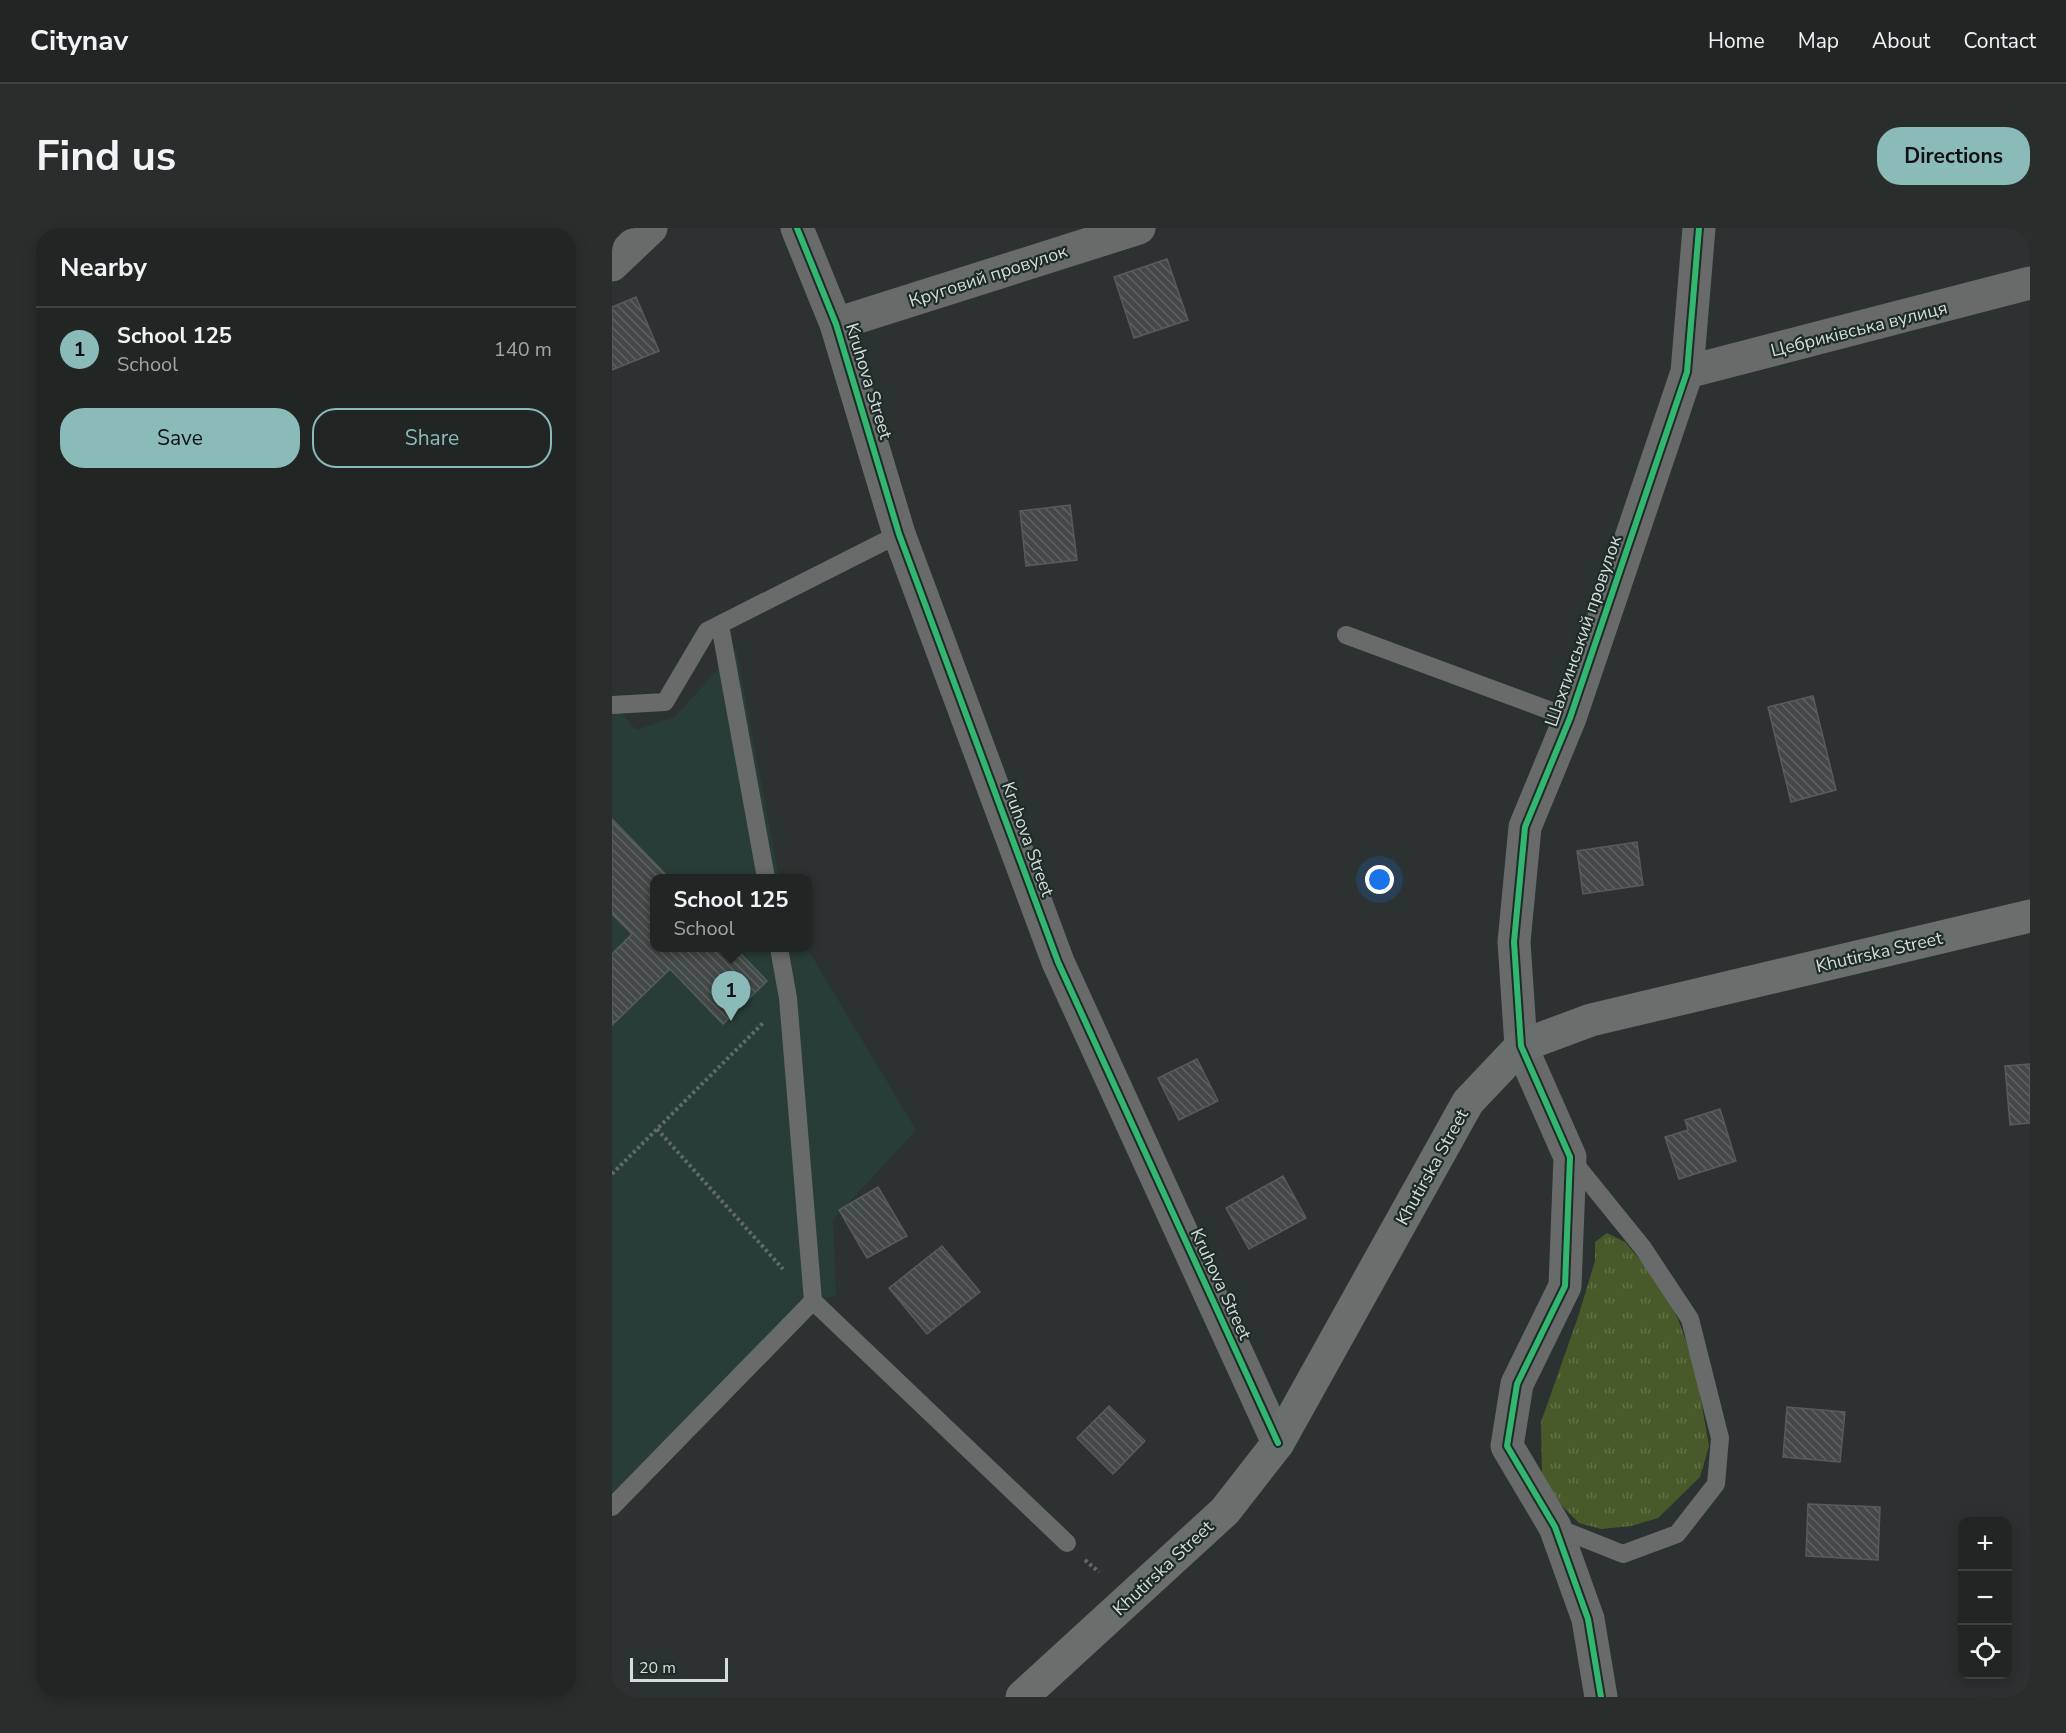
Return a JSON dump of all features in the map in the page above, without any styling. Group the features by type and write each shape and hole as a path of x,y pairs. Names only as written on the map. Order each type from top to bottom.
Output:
{"main road":[{"name":"Khutirska Street","path":"1022,1697 1225,1511 1278,1443 1468,1102 1521,1046 1591,1020 2030,916"}],"street":[{"path":"612,265 651,228"},
{"name":"Kruhova Street","path":"797,228 836,324 899,534 1058,962 1278,1443"},
{"name":"Круговий провулок","path":"836,324 1139,228"},
{"name":"Шахтинський провулок","path":"1570,1157 1521,1046 1514,942 1525,827 1570,718 1688,372 1699,228"},
{"name":"Цебриківська вулиця","path":"1688,372 2030,284"},
{"path":"1570,1157 1565,1286 1517,1384 1507,1446 1555,1527 1588,1619 1601,1697"}],"lane":[{"path":"612,705 665,702 707,632 899,534"},
{"path":"720,625 765,874"},
{"path":"1346,635 1570,718"},
{"path":"780,952 788,998 813,1301 1067,1543"},
{"path":"1555,1527 1623,1554 1677,1534 1716,1484 1720,1438 1690,1319 1643,1248 1570,1157"},
{"path":"612,1507 813,1301"}],"path":[{"path":"612,1174 788,998"},
{"path":"657,1129 813,1301"}],"shaded area":[{"path":"736,649 778,874 650,874 650,952 809,952 916,1130 833,1220 836,1296 813,1301 612,1507 612,702 636,730 675,717"}],"green space":[{"path":"1607,1233 1625,1242 1660,1284 1678,1319 1695,1366 1709,1446 1700,1477 1658,1518 1631,1526 1601,1529 1579,1523 1559,1503 1542,1478 1541,1422 1595,1261 1595,1242"}],"building":[{"path":"1167,259 1188,320 1134,338 1114,277"},
{"path":"636,297 659,351 612,370 612,307"},
{"path":"1070,505 1077,560 1026,566 1020,511"},
{"path":"1813,696 1836,790 1791,802 1768,707"},
{"path":"612,819 665,874 650,874 650,952 739,952 767,981 723,1024 670,969 612,1025 612,954 632,934 612,914"},
{"path":"1637,842 1643,885 1583,894 1577,851"},
{"path":"1197,1059 1218,1101 1179,1120 1158,1078"},
{"path":"2030,1064 2030,1123 2010,1125 2005,1066"},
{"path":"1720,1109 1736,1161 1679,1179 1665,1137 1688,1130 1685,1120"},
{"path":"1283,1176 1306,1218 1249,1249 1226,1208"},
{"path":"878,1187 907,1236 867,1258 839,1210"},
{"path":"942,1246 980,1292 927,1334 889,1288"},
{"path":"1109,1406 1145,1441 1113,1474 1077,1438"},
{"path":"1787,1407 1845,1412 1840,1462 1783,1457"},
{"path":"1808,1504 1880,1507 1878,1560 1806,1556"}],"cycle path":[{"path":"797,228 836,324 899,534 1058,962 1278,1443"},
{"path":"1601,1697 1588,1619 1555,1527 1507,1446 1517,1384 1565,1286 1570,1157 1521,1046 1514,942 1525,827 1570,718 1687,372 1699,228"}],"place":[{"name":"School 125","path":"731,1021"}]}
